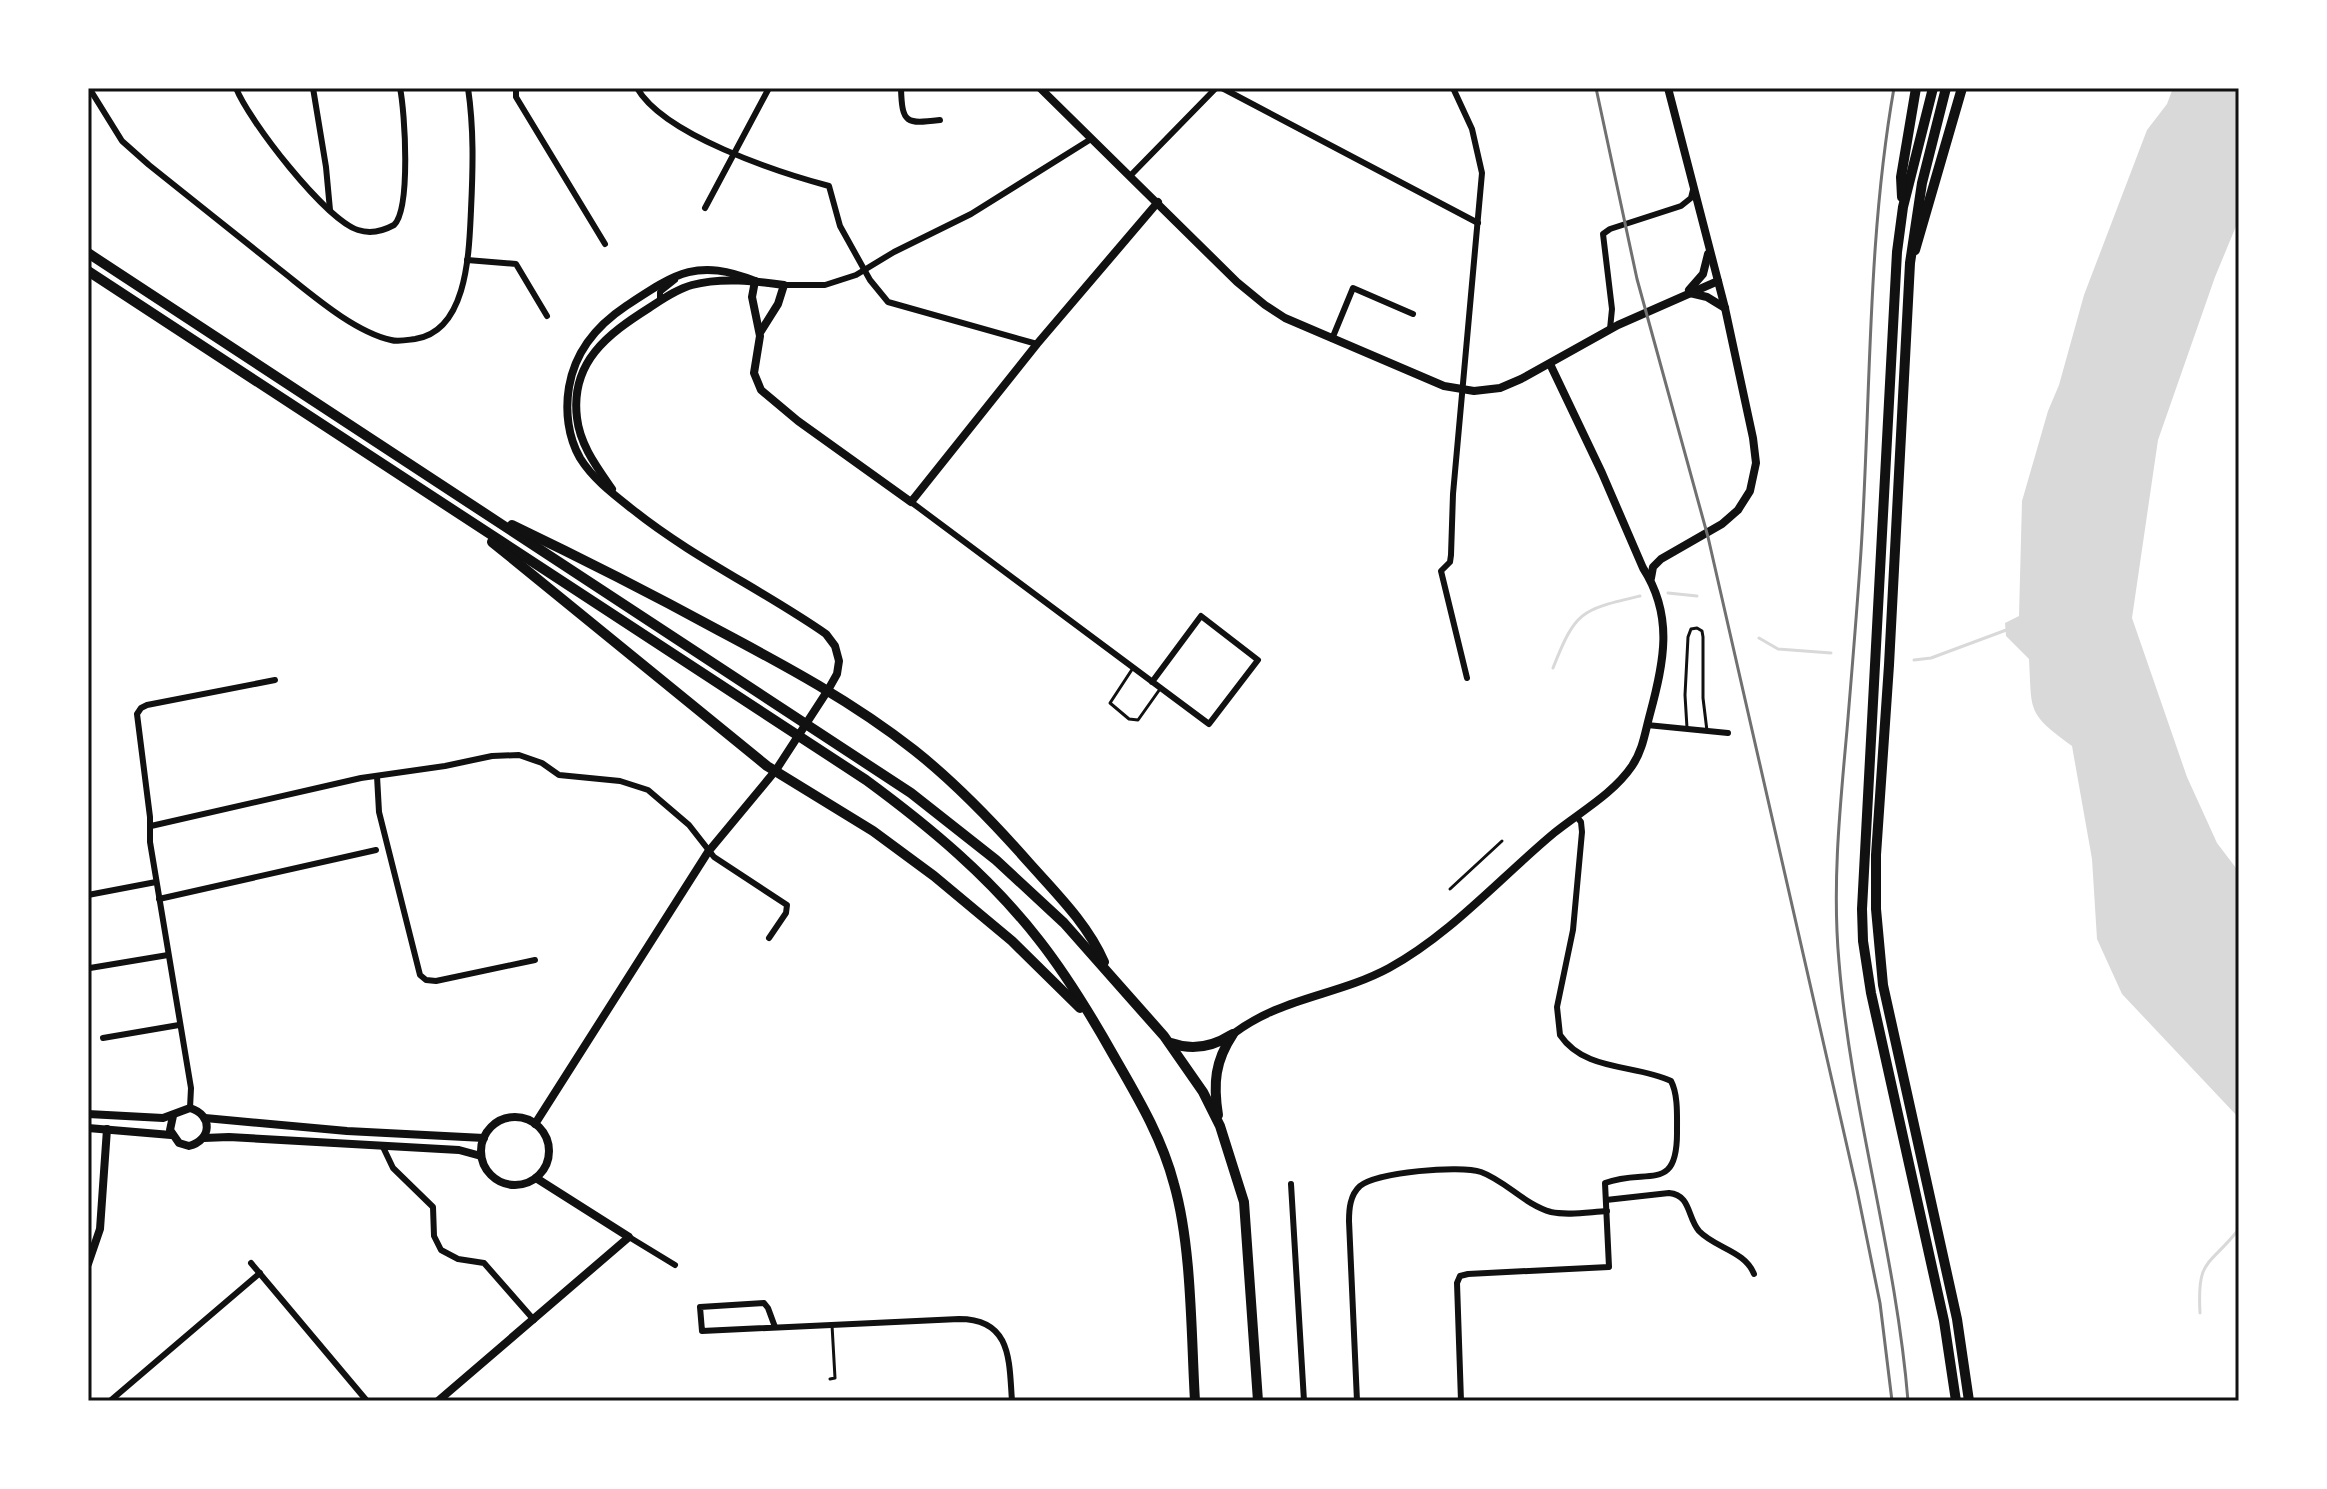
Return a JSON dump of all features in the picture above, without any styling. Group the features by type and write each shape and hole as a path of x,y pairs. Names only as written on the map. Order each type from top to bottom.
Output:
{"main road":[{"path":"1903,207 1901,177 1916,88"},
{"path":"1933,88 1903,207 1893,306 1878,634 1864,846 1863,941 1888,1076 1944,1321 1956,1401"},
{"path":"1946,88 1922,183 1910,263 1876,855 1876,909 1880,964 1889,1016 1957,1319 1969,1401"},
{"path":"1910,263 1929,209 1938,166 1962,88"},
{"path":"89,253 930,807 1028,888 1169,1042 1199,1085 1220,1126 1244,1202 1258,1401"},
{"path":"88,271 866,780 926,825 971,865 1028,926 1061,969 1151,1122 1174,1183 1185,1248 1195,1401"},
{"path":"477,508 594,564 828,690 917,752 997,826 1075,915 1095,944 1107,971"},
{"path":"470,521 565,604 776,770 887,840 970,904 1048,975 1098,1028"},
{"path":"1169,1042 1197,1048 1233,1034"},
{"path":"1220,1126 1215,1089 1216,1067 1222,1050 1233,1034"}],"street":[{"path":"236,88 246,110 314,195 343,223 363,231 381,231 399,222 402,212 405,151 400,88"},
{"path":"313,88 330,210"},
{"path":"90,91 122,141 143,160 335,312 387,339 419,338 439,329 459,295 467,260 474,149 468,88"},
{"path":"516,88 516,97 605,244"},
{"path":"637,88 649,105 666,119 782,174 829,186 837,219 864,270 892,305 1037,344"},
{"path":"705,208 769,88"},
{"path":"901,88 902,112 907,120 914,123 940,120"},
{"path":"1040,88 1237,282 1265,305 1285,318 1332,339 1461,390 1500,388 1550,364 1614,327 1718,281"},
{"path":"1130,176 1219,88 1478,223"},
{"path":"1453,88 1472,129 1481,161 1478,223 1461,390 1451,555 1449,564 1441,571 1467,678"},
{"path":"1651,580 1655,565 1722,524 1738,510 1755,474 1754,444 1725,308 1668,88"},
{"path":"616,497 582,439 576,413 579,385 588,362 599,344 616,329 675,292 706,282 825,285 845,280 971,214 1091,139"},
{"path":"1614,327 1602,238 1610,229 1673,209 1688,201 1693,188"},
{"path":"911,502 1037,344 1158,202"},
{"path":"1697,289 1705,270 1708,244"},
{"path":"467,260 516,264 547,316"},
{"path":"535,1124 708,852 789,751 828,690 839,664 837,651 829,636 685,548 616,497 586,467 573,442 567,406 572,373 587,340 601,325 631,302 678,277 704,269 719,269 755,281"},
{"path":"675,292 678,277"},
{"path":"660,301 660,292 678,277"},
{"path":"755,281 752,297 760,336"},
{"path":"784,285 778,304 760,336 754,373 758,386 798,421 911,502 1133,668 1160,688 1209,724 1258,660 1201,616 1152,682"},
{"path":"1332,339 1353,288 1413,314"},
{"path":"1697,289 1725,308"},
{"path":"1233,1034 1274,1008 1350,985 1399,962 1430,942 1520,862 1606,794 1630,770 1641,750 1663,663 1660,609 1651,580 1550,364"},
{"path":"190,1108 191,1088 150,842 151,826 136,722 138,710 147,705 275,680"},
{"path":"1647,725 1728,733"},
{"path":"151,826 377,776 497,755 524,756 542,763 559,775 620,781 648,790 689,825 708,852 787,905 786,913 769,938"},
{"path":"377,776 379,812 420,975 426,980 436,981 535,960"},
{"path":"1461,1401 1457,1287 1460,1276 1609,1267 1604,1185 1607,1181 1656,1175 1673,1164 1677,1141 1674,1086 1670,1080 1605,1064 1577,1051 1560,1035 1557,1007 1573,930 1582,832 1581,822 1576,816"},
{"path":"159,899 376,850"},
{"path":"88,895 156,882"},
{"path":"90,968 168,955"},
{"path":"103,1038 179,1025"},
{"path":"481,1156 459,1150 229,1137 204,1138 189,1146 179,1143 171,1135 169,1125 180,1110 190,1108 205,1118 347,1131 484,1138"},
{"path":"88,1114 144,1118 173,1116"},
{"path":"204,1138 207,1130 205,1118"},
{"path":"509,1118 525,1119 535,1124 544,1134 549,1152 546,1166 536,1178 518,1185 502,1183 489,1173 481,1156 484,1138 494,1124 509,1118"},
{"path":"88,1128 171,1135"},
{"path":"88,1264 100,1229 107,1129"},
{"path":"383,1147 390,1164 433,1207 434,1236 439,1248 453,1257 484,1263 534,1320"},
{"path":"1357,1401 1349,1221 1353,1195 1364,1183 1392,1174 1473,1170 1491,1176 1547,1210 1561,1213 1607,1211"},
{"path":"536,1178 675,1265"},
{"path":"1291,1184 1304,1401"},
{"path":"1606,1200 1679,1194 1700,1232 1748,1262 1754,1274"},
{"path":"438,1401 629,1237"},
{"path":"251,1263 367,1401"},
{"path":"110,1401 260,1273"},
{"path":"775,1327 764,1303 700,1307 702,1331 964,1319 983,1323 995,1329 1004,1343 1010,1364 1012,1401"}],"lane":[{"path":"1687,729 1688,637 1691,629 1697,628 1702,631 1703,637 1703,698 1707,731"},
{"path":"1133,668 1110,703 1129,719 1138,720 1160,688"},
{"path":"1450,889 1502,841"},
{"path":"830,1379 835,1378 832,1325"}],"shaded area":[{"path":"2173,88 2239,88 2239,219 2215,277 2158,440 2132,618 2187,777 2217,843 2239,872 2239,1118 2122,994 2097,939 2092,859 2072,746 2039,718 2032,702 2029,659 2006,636 2005,623 2019,616 2022,501 2084,295 2147,130 2167,104"}],"waterway":[{"path":"1668,593 1697,596"},
{"path":"1553,668 1568,634 1583,616 1605,605 1640,596"},
{"path":"1914,660 1931,658 2009,629"},
{"path":"1759,638 1778,649 1831,653"},
{"path":"2200,1313 2203,1273 2212,1258 2239,1229"}],"railway":[{"path":"1596,88 1637,279 1708,537 1857,1190 1880,1303 1892,1401"},
{"path":"1894,88 1874,261 1861,551 1836,904 1845,1017 1894,1291 1908,1401"}]}
